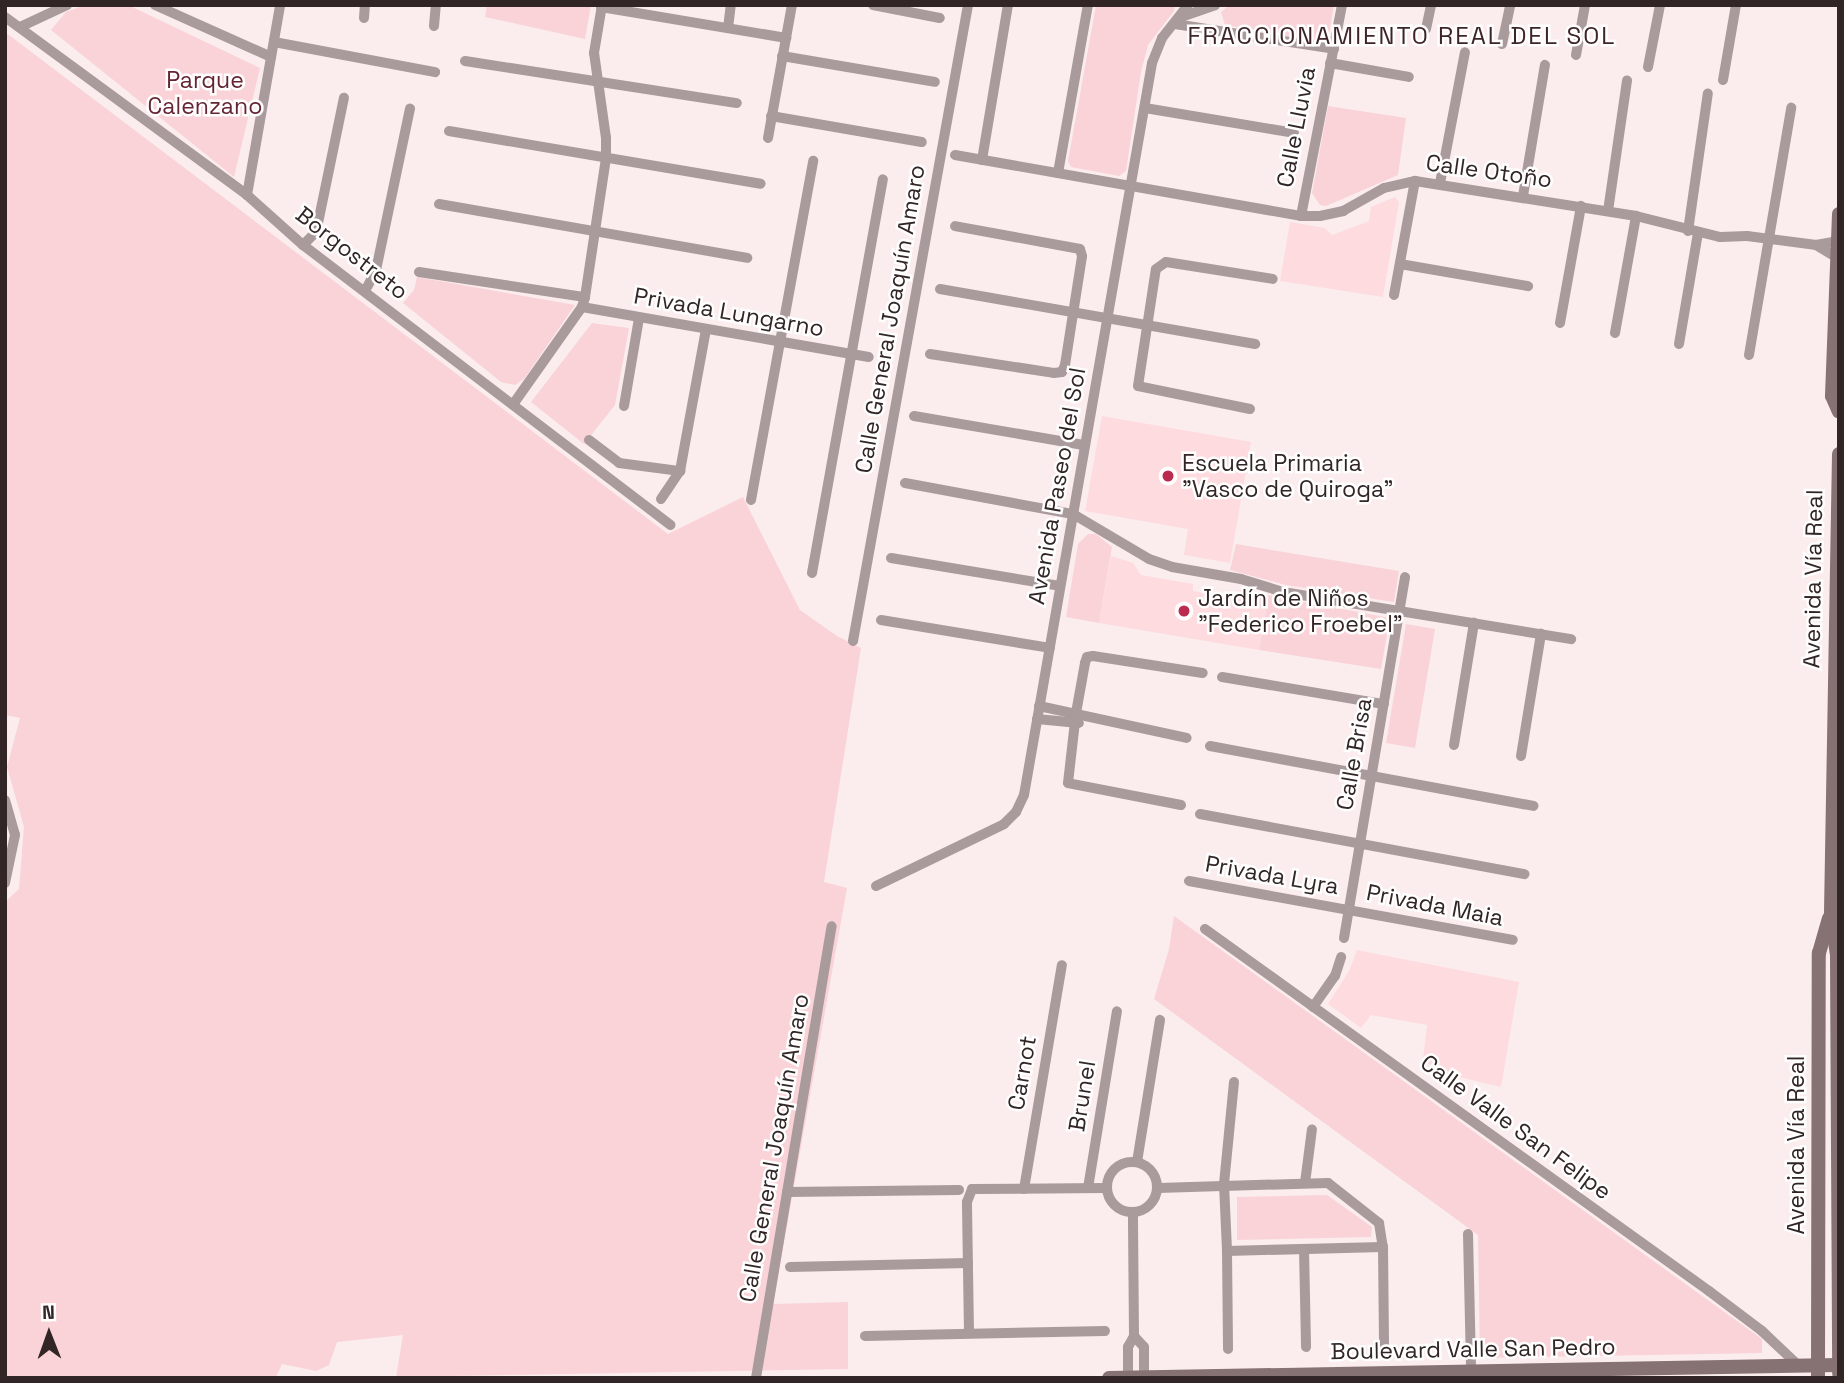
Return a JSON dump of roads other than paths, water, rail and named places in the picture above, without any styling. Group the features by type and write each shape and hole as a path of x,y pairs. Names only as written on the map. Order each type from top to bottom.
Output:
{"main road":[{"path":"1839,214 1832,396 1839,412"},
{"name":"Avenida Vía Real","path":"1838,1368 1837,955 1830,914 1839,454"},
{"name":"Avenida Vía Real","path":"1818,1371 1819,953 1830,914"},
{"name":"Boulevard Valle San Pedro","path":"1109,1378 1332,1376 1471,1371 1598,1373 1798,1365 1818,1371 1838,1368"}],"street":[{"path":"20,27 67,5"},
{"path":"155,5 271,57"},
{"path":"247,195 280,5"},
{"path":"364,18 365,5"},
{"path":"434,26 436,5"},
{"path":"668,19 669,5"},
{"path":"728,28 731,5"},
{"path":"768,138 792,5"},
{"path":"873,5 940,18"},
{"name":"Calle General Joaquín Amaro","path":"853,641 968,5"},
{"path":"982,160 1008,5"},
{"path":"1058,173 1088,5"},
{"name":"Avenida Paseo del Sol","path":"876,886 1004,824 1016,812 1024,795 1152,64 1162,38 1188,5"},
{"path":"1178,21 1200,8 1215,5"},
{"name":"Calle Lluvia","path":"1301,216 1342,5"},
{"path":"1426,29 1431,5"},
{"path":"1502,44 1510,5"},
{"path":"1576,55 1585,5"},
{"path":"1648,67 1660,5"},
{"path":"1723,80 1736,5"},
{"path":"514,403 583,302 606,159 606,138 594,53 601,6 786,38"},
{"path":"1200,8 1209,28"},
{"name":"Borgostreto","path":"5,17 247,195 303,245 671,525"},
{"path":"1178,21 1334,49"},
{"path":"274,42 435,72"},
{"path":"1440,183 1465,52"},
{"path":"782,56 935,82"},
{"path":"465,61 737,103"},
{"path":"1330,63 1409,77"},
{"path":"1523,196 1545,65"},
{"path":"1608,211 1627,80"},
{"path":"1679,344 1708,93"},
{"path":"303,245 315,233 318,223 344,98"},
{"path":"1145,108 1294,133"},
{"path":"1749,355 1771,238 1790,108"},
{"path":"365,291 376,270 410,109"},
{"path":"771,116 922,142"},
{"path":"449,131 761,184"},
{"name":"Calle Otoño","path":"955,155 1301,216 1320,216 1343,211 1384,188 1415,181 1636,216 1693,232 1771,238 1815,245 1839,241"},
{"path":"751,500 813,161"},
{"path":"812,573 883,179"},
{"path":"1394,295 1415,181"},
{"path":"439,204 594,229 747,258"},
{"path":"1560,323 1581,206"},
{"path":"1615,333 1636,216"},
{"path":"930,354 1062,372 1082,256 1080,249 955,226"},
{"name":"Calle Otoño","path":"1815,245 1838,259"},
{"path":"1250,409 1138,386 1146,324 1158,264 1166,262 1273,279"},
{"path":"1400,264 1528,286"},
{"name":"Privada Lungarno","path":"419,272 583,302 639,318 778,344 869,357"},
{"path":"940,289 1255,344"},
{"path":"624,405 639,318"},
{"path":"662,499 680,471 706,330"},
{"path":"914,416 1084,445"},
{"path":"589,440 619,463 680,471"},
{"path":"905,483 1073,514 1149,559 1172,567 1241,579 1283,592 1571,639"},
{"path":"891,558 1060,586"},
{"name":"Calle Brisa","path":"1344,939 1405,577"},
{"path":"881,620 1050,648"},
{"path":"1454,745 1474,623"},
{"path":"1521,756 1541,634"},
{"path":"1181,805 1068,783 1075,719 1087,657 1203,673"},
{"path":"1222,677 1384,705"},
{"path":"1039,706 1075,719"},
{"path":"1037,719 1091,719 1187,738"},
{"path":"1210,746 1534,806"},
{"path":"5,800 15,835 5,883"},
{"path":"1200,814 1525,874"},
{"name":"Privada Lyra","path":"1189,881 1348,910"},
{"name":"Privada Maia","path":"1348,910 1513,940"},
{"name":"Calle General Joaquín Amaro","path":"756,1378 832,926"},
{"name":"Calle Valle San Felipe","path":"1205,929 1709,1291 1762,1331 1798,1365"},
{"path":"1313,1007 1335,976 1341,957"},
{"name":"Carnot","path":"1024,1189 1062,965"},
{"name":"Brunel","path":"1088,1188 1116,1011"},
{"path":"1137,1162 1160,1020"},
{"path":"1228,1349 1224,1184 1234,1082"},
{"path":"1305,1183 1312,1129"},
{"path":"1137,1162 1148,1167 1156,1176 1158,1188 1155,1200 1146,1210 1133,1213 1120,1210 1110,1201 1106,1188 1110,1173 1122,1164 1137,1162"},
{"path":"1158,1188 1328,1183 1379,1223 1383,1247 1384,1346"},
{"path":"969,1334 967,1202 972,1189 1106,1188"},
{"path":"788,1192 959,1190"},
{"path":"1128,1378 1128,1347 1134,1336 1133,1213"},
{"path":"1468,1234 1471,1371"},
{"path":"1227,1251 1383,1247"},
{"path":"1304,1249 1306,1347"},
{"path":"790,1267 968,1263"},
{"path":"865,1336 1105,1331"},
{"path":"1134,1336 1143,1347 1144,1378"}],"place":[{"name":"Escuela Primaria \"Vasco de Quiroga\"","path":"1168,476"},
{"name":"Jardín de Niños \"Federico Froebel\"","path":"1184,611"}],"district":[{"name":"FRACCIONAMIENTO REAL DEL SOL","path":"1402,36"}],"park label":[{"name":"Parque Calenzano","path":"205,93"}]}
